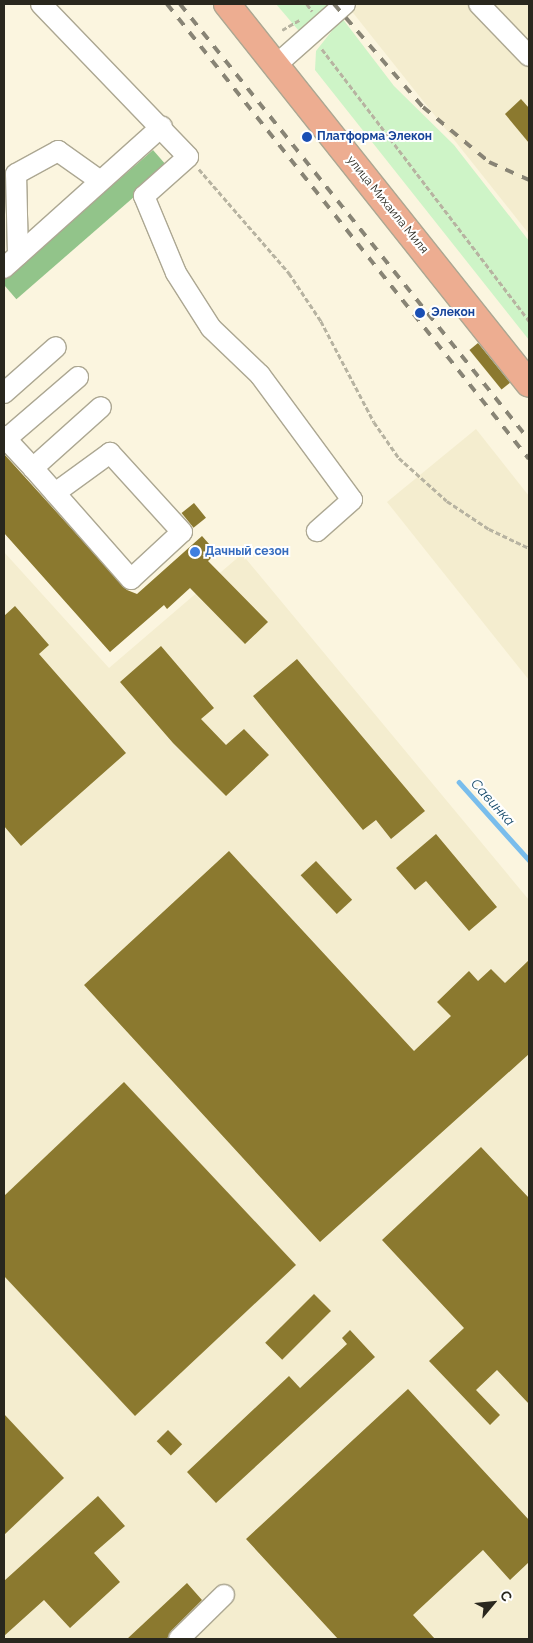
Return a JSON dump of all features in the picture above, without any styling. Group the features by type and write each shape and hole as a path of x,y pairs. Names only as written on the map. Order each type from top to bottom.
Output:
{"main road":[{"name":"улица Михаила Миля","path":"227,4 529,383"}],"lane":[{"path":"41,4 162,126 188,157 144,196 176,273 211,328 260,374 352,500 317,531"},
{"path":"276,65 321,28 345,4"},
{"path":"479,4 529,56"},
{"path":"11,261 99,180 162,126"},
{"path":"11,261 16,174 58,152 99,180"},
{"path":"4,393 56,347"},
{"path":"55,493 110,453 182,532 131,579 5,438 78,377"},
{"path":"33,468 102,407"},
{"path":"179,1639 224,1595"}],"path":[{"path":"306,4 321,28 322,53 529,322"},
{"path":"188,157 289,273 321,321 374,422 399,458 446,501 489,529 529,548"}],"shaded area":[{"path":"346,4 529,4 529,234"},
{"path":"476,429 529,496 529,680 387,502"},
{"path":"4,552 109,668 242,554 529,900 529,1639 4,1639"}],"green space":[{"path":"276,4 329,4 299,31"},
{"path":"342,18 394,86 454,145 529,241 529,340 315,70 316,51"},
{"path":"153,150 168,167 16,299 4,285 4,280"}],"building":[{"path":"521,99 529,108 529,143 505,114"},
{"path":"478,343 510,383 502,390 469,350"},
{"path":"4,454 127,590 137,594 202,536 217,553 208,561 268,622 245,644 190,588 167,609 164,605 110,652 4,533"},
{"path":"194,503 206,518 194,528 182,513"},
{"path":"15,606 49,645 39,654 126,753 21,846 4,826 4,616"},
{"path":"161,646 214,708 201,719 226,745 244,729 269,755 226,796 173,743 120,682"},
{"path":"297,659 425,811 391,839 376,820 363,830 253,696"},
{"path":"436,834 497,907 469,931 426,881 415,890 396,868"},
{"path":"229,851 414,1051 451,1016 437,1002 469,971 478,981 491,969 505,983 529,960 529,1054 320,1242 84,985"},
{"path":"316,861 352,900 337,914 301,875"},
{"path":"124,1082 296,1265 135,1416 4,1276 4,1196"},
{"path":"481,1147 529,1198 529,1404 497,1370 476,1390 500,1415 490,1425 429,1361 464,1328 382,1240"},
{"path":"314,1294 331,1311 282,1360 265,1343"},
{"path":"350,1330 375,1357 216,1503 187,1472 289,1376 300,1388 347,1344 342,1338"},
{"path":"408,1389 529,1520 529,1562 510,1580 483,1550 413,1615 435,1639 338,1639 246,1539"},
{"path":"4,1414 64,1478 4,1535"},
{"path":"168,1430 182,1444 171,1455 157,1441"},
{"path":"98,1496 125,1526 94,1553 120,1582 70,1628 44,1600 4,1636 4,1581"},
{"path":"187,1583 202,1600 171,1631 167,1639 127,1639"}],"waterway":[{"name":"Савинка","path":"459,782 529,860"}],"railway":[{"path":"167,4 529,459"},
{"path":"180,4 529,440"},
{"path":"334,4 423,107 489,162 529,180"}],"place":[{"name":"Платформа Элекон","path":"307,137"},
{"name":"Элекон","path":"420,313"},
{"name":"Дачный сезон","path":"195,552"}]}
